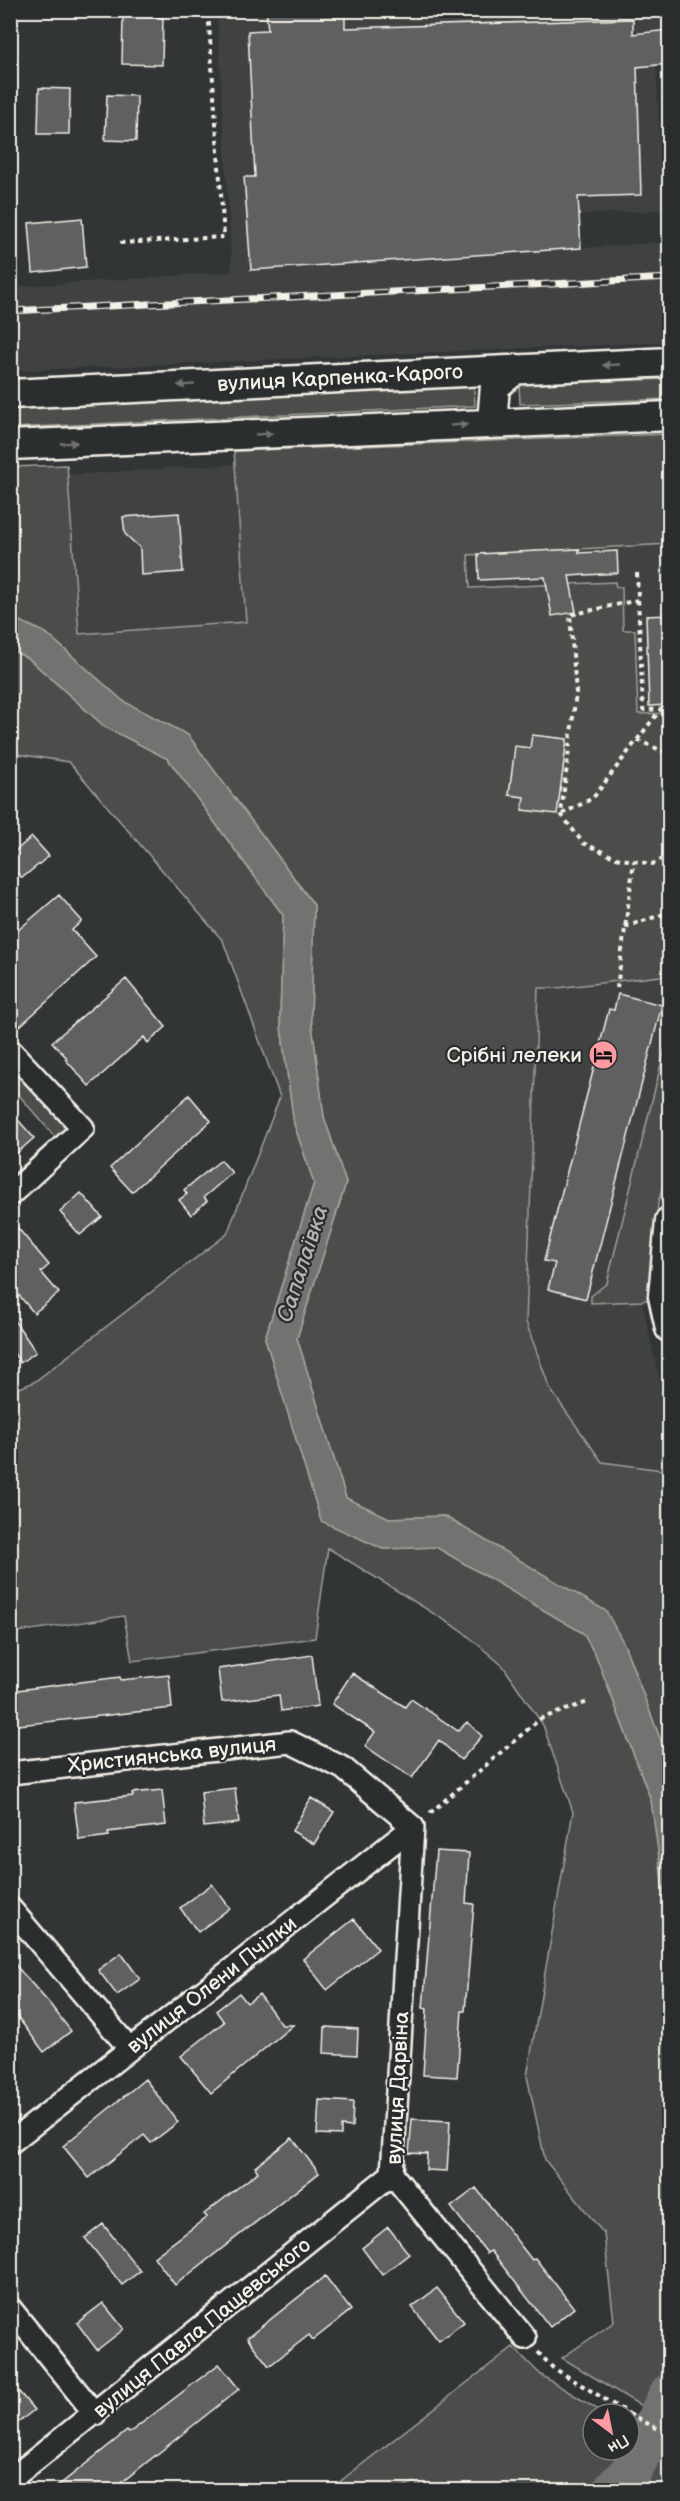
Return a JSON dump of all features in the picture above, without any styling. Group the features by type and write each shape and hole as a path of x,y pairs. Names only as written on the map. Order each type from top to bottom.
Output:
{"street":[{"name":"вулиця Карпенка-Карого","path":"10,394 669,362"},
{"path":"499,423 493,410 495,386 516,369"},
{"path":"10,445 669,416"},
{"path":"10,1050 83,1128 10,1195"},
{"path":"669,1223 663,1296 669,1328"},
{"name":"Християнська вулиця","path":"10,1773 290,1742 343,1768 413,1827"},
{"name":"вулиця Олени Пчілки","path":"10,2143 413,1827"},
{"name":"вулиця Дарвіна","path":"413,1827 392,2174 525,2338"},
{"path":"10,1908 130,2049"},
{"name":"вулиця Павла Пащевського","path":"10,2480 392,2174"},
{"path":"10,2308 95,2414"}],"path":[{"path":"120,243 224,237 208,10"},
{"path":"637,573 643,710 669,709"},
{"path":"638,600 570,615 576,693 561,814 583,843 615,858 652,864 669,856"},
{"path":"561,814 593,798 660,710"},
{"path":"637,740 669,754"},
{"path":"617,988 634,861"},
{"path":"625,927 669,912"},
{"path":"413,1827 540,1719 588,1702"},
{"path":"525,2338 552,2367 609,2402"},
{"path":"641,2421 669,2435"}],"shaded area":[{"path":"217,11 669,11 669,64 656,65 663,210 579,215 581,248 669,242 669,342 11,371 10,287 232,272"},
{"path":"669,379 669,399 520,404 519,384"},
{"path":"474,386 475,406 11,428 10,408"},
{"path":"669,434 669,544 468,555 470,588 615,582 616,587 622,587 623,630 635,630 638,714 669,713 669,975 557,988 538,988 526,1322 550,1389 602,1462 669,1471 669,1762 624,1644 605,1611 444,1516 389,1518 346,1498 297,1338 346,1183 324,1117 311,1017 314,905 188,735 123,701 46,633 11,617 11,467 67,465 79,634 246,622 234,451"},
{"path":"235,464 246,622 78,634 68,475"},
{"name":"Срібні лелеки","path":"669,544 670,1122 649,1178 642,1301 669,1425 669,1471 603,1462 550,1389 526,1322 538,987 556,988 387,559"},
{"path":"11,650 29,659 105,727 168,759 283,915 280,1019 294,1124 314,1183 265,1338 321,1520 383,1549 436,1547 583,1633 597,1658 651,1800 670,1931 670,2360 646,2409 641,2406 641,2402 634,2402 562,2358 614,2322 604,2234 545,2160 527,2076 573,1812 543,1725 503,1666 462,1631 328,1548 315,1638 132,1661 124,1616 11,1633 10,1392 34,1382 227,1234 280,1097 223,941 69,762 11,753"},
{"path":"669,1032 669,1166 658,1203 650,1299 591,1303 591,1296 607,1283"},
{"path":"11,1063 70,1127 11,1182 11,1176 55,1137 11,1086"},
{"path":"513,2347 541,2375 585,2402 581,2402 581,2462 614,2462 597,2483 588,2490 423,2490 414,2482 395,2490 329,2490"},
{"path":"663,2446 669,2449 669,2490 636,2490 647,2478"}],"water":[{"path":"11,617 46,633 123,701 188,735 314,905 311,1017 324,1117 346,1183 297,1338 346,1498 389,1518 444,1516 606,1611 624,1644 669,1762 669,1931 651,1800 597,1658 583,1633 436,1547 383,1549 321,1521 265,1338 314,1183 294,1124 280,1019 283,915 168,759 105,727 29,659 11,650"},
{"path":"669,2360 670,2419 646,2409"},
{"path":"641,2435 663,2446 647,2478 636,2490 588,2490 597,2483 614,2462 641,2462"}],"building":[{"path":"266,10 345,10 345,28 633,19 633,34 669,30 669,64 637,67 641,195 578,197 581,248 251,270 244,177 255,177 248,31 268,30"},
{"path":"123,17 163,17 162,65 122,64"},
{"path":"39,88 70,89 69,134 38,134"},
{"path":"107,95 137,96 136,141 105,140"},
{"path":"82,218 86,267 33,273 29,223"},
{"path":"179,513 183,572 141,575 140,548 125,534 123,517"},
{"path":"579,549 579,553 617,551 618,573 569,576 576,612 552,616 545,577 479,580 478,554"},
{"path":"669,615 669,705 649,706 646,616"},
{"path":"532,735 567,739 557,814 522,810 524,797 509,795 515,746 530,748"},
{"path":"32,837 49,856 22,878 10,865 10,855"},
{"path":"59,895 82,921 72,930 96,957 20,1026 10,1015 10,937"},
{"path":"126,979 166,1027 148,1043 144,1037 89,1086 52,1042"},
{"path":"618,994 662,1005 586,1299 548,1289 555,1263 544,1261 609,1009 614,1010"},
{"path":"189,1095 211,1121 132,1192 110,1168"},
{"path":"10,1111 34,1138 10,1159"},
{"path":"221,1160 232,1173 204,1197 207,1201 191,1215 179,1200 187,1194 184,1190"},
{"path":"81,1193 102,1217 80,1235 60,1212"},
{"path":"11,1220 49,1265 41,1272 59,1293 34,1313 10,1285 10,1280 19,1273 11,1263"},
{"path":"10,1314 36,1352 20,1363 10,1347"},
{"path":"312,1655 318,1706 281,1711 279,1695 222,1702 218,1669"},
{"path":"352,1673 405,1707 411,1699 458,1731 467,1722 482,1736 461,1760 439,1740 412,1778 365,1746 375,1732 332,1704"},
{"path":"169,1675 172,1708 10,1726 10,1691 120,1677 121,1680"},
{"path":"235,1788 239,1823 204,1827 201,1792"},
{"path":"162,1790 166,1825 108,1832 109,1836 79,1840 74,1802 133,1796 132,1793"},
{"path":"311,1798 334,1812 314,1844 292,1831"},
{"path":"436,1851 469,1853 466,1903 474,1904 457,2077 423,2075 427,2009 423,2008"},
{"path":"212,1884 230,1908 198,1932 180,1908"},
{"path":"354,1919 378,1949 327,1990 303,1959"},
{"path":"121,1953 140,1979 117,1995 98,1970"},
{"path":"10,1959 71,2031 44,2052 10,2007"},
{"path":"239,1993 247,2003 259,1994 282,2025 293,2025 211,2093 181,2056 224,2022 216,2011"},
{"path":"325,2027 358,2029 357,2055 324,2053"},
{"path":"145,2079 178,2122 151,2143 144,2135 89,2178 63,2146"},
{"path":"319,2100 353,2102 352,2127 341,2126 341,2135 317,2134"},
{"path":"412,2119 450,2121 447,2171 426,2170 427,2154 409,2153"},
{"path":"292,2138 319,2173 175,2285 154,2257 207,2217 204,2214 258,2172 255,2167"},
{"path":"476,2188 532,2260 535,2258 574,2308 550,2327 491,2251 487,2253 451,2207"},
{"path":"103,2224 140,2271 122,2285 85,2238"},
{"path":"388,2227 409,2254 382,2275 362,2248"},
{"path":"325,2276 351,2310 313,2340 309,2335 269,2366 247,2338"},
{"path":"437,2288 464,2322 439,2341 412,2307"},
{"path":"103,2303 124,2329 97,2350 77,2323"},
{"path":"219,2364 239,2389 112,2490 53,2490 127,2431 129,2433"},
{"path":"10,2381 34,2410 10,2429"}],"waterway":[{"name":"Сапалаївка","path":"614,2490 630,2473 670,2394"}],"railway":[{"path":"10,311 670,278"}],"place":[{"name":"Срібні лелеки","path":"603,1055"}]}
